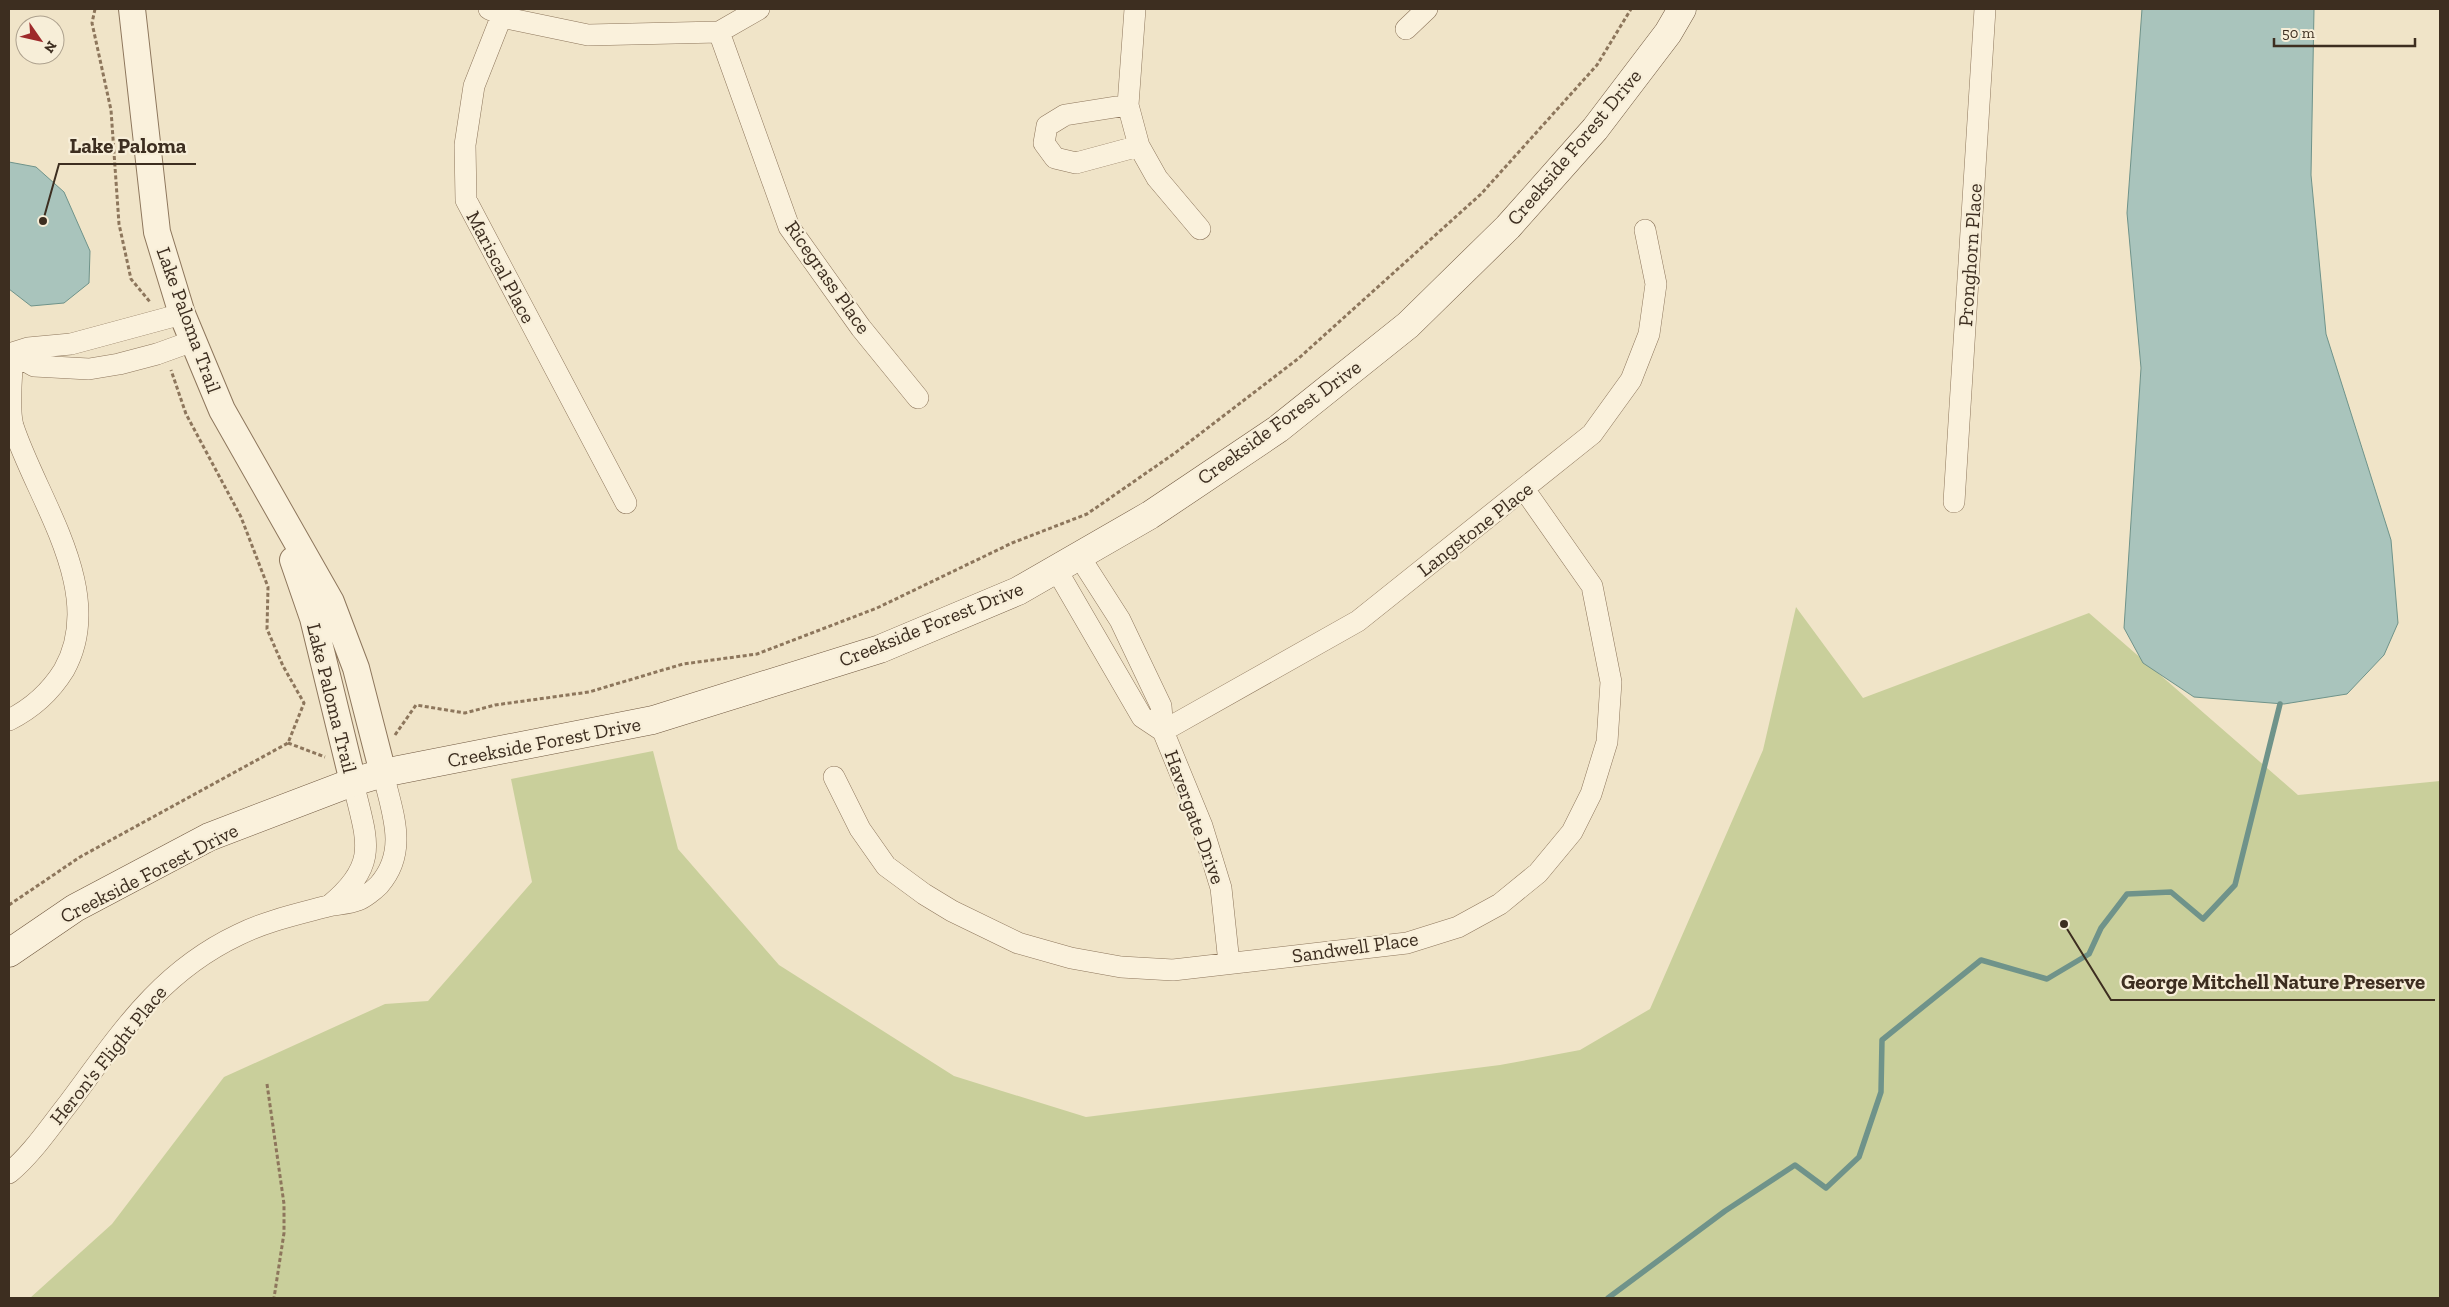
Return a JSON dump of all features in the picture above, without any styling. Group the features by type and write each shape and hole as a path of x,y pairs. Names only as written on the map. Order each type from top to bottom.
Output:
{"main road":[{"name":"Creekside Forest Drive","path":"9,953 75,908 209,837 353,782 383,774 653,720 758,689 880,649 1018,591 1150,515 1278,429 1408,325 1508,227 1595,129 1668,33 1682,9"}],"street":[{"name":"Lake Paloma Trail","path":"132,9 157,232 170,318 193,341 222,410 331,602 356,668 383,774"},
{"path":"496,12 511,19 588,36 719,32 759,9"},
{"path":"1135,9 1128,105 1139,146 1157,178 1200,229"},
{"path":"1406,29 1427,9"},
{"name":"Pronghorn Place","path":"1954,502 1985,9"},
{"name":"Mariscal Place","path":"496,12 474,86 465,145 466,200 626,503"},
{"name":"Ricegrass Place","path":"719,32 789,228 862,328 918,398"},
{"path":"1128,105 1065,115 1047,126 1044,143 1055,158 1076,163 1139,146"},
{"name":"Langstone Place","path":"1163,731 1358,621 1592,434 1631,380 1649,334 1656,284 1645,230"},
{"path":"11,354 28,348 71,344 170,318"},
{"path":"11,354 34,366 89,368 119,364 165,352 193,341"},
{"path":"9,720 43,696 58,680 73,654 79,628 78,599 72,573 12,425 11,354"},
{"name":"Sandwell Place","path":"834,777 860,829 886,866 924,894 952,911 1018,943 1070,958 1122,966 1173,970 1407,944 1458,927 1500,904 1538,873 1572,832 1591,794 1607,742 1611,682 1592,586 1524,489"},
{"name":"Lake Paloma Trail","path":"272,500 313,618 353,782"},
{"name":"Havergate Drive","path":"1079,556 1120,620 1161,706 1163,731 1202,826 1221,888 1228,963"},
{"name":"Havergate Drive","path":"1056,569 1142,717 1163,731"},
{"name":"Heron's Flight Place","path":"9,1173 39,1143 131,1019 175,974 238,935 268,923 328,906 359,900 378,886 390,870 397,850 396,830 383,774"},
{"name":"Heron's Flight Place","path":"328,906 356,881 363,866 366,849 353,782"}],"path":[{"path":"95,9 92,23 111,110 118,224 131,279 155,307 170,318"},
{"path":"375,746 390,741 416,706 465,712 495,705 589,692 683,664 757,654 877,608 1012,543 1087,514 1175,453 1299,358 1481,194 1597,66 1631,9"},
{"path":"9,905 80,857 288,743 304,704 283,666 268,630 268,587 241,517 186,414 165,352"},
{"path":"288,743 330,759 346,756"},
{"path":"267,1084 284,1204 284,1234 274,1298"}],"green space":[{"path":"1796,607 1863,698 2089,613 2298,795 2440,781 2440,1298 30,1298 112,1224 224,1077 385,1004 428,1001 532,882 511,779 653,751 678,849 779,965 954,1076 1086,1117 1500,1065 1580,1050 1650,1009 1763,750"}],"water":[{"path":"2142,9 2314,9 2311,175 2326,334 2391,540 2398,623 2384,655 2347,694 2284,704 2194,697 2143,663 2124,628 2141,368 2127,213"},
{"path":"9,162 36,167 64,192 90,251 89,283 64,303 31,306 9,289"}],"waterway":[{"path":"1608,1298 1725,1211 1795,1165 1826,1188 1859,1157 1881,1092 1882,1040 1981,960 2047,979 2089,954 2101,928 2127,894 2171,892 2203,919 2235,885 2280,704"}],"place":[{"name":"Lake Paloma","path":"43,221"},
{"name":"George Mitchell Nature Preserve","path":"2064,924"}]}
